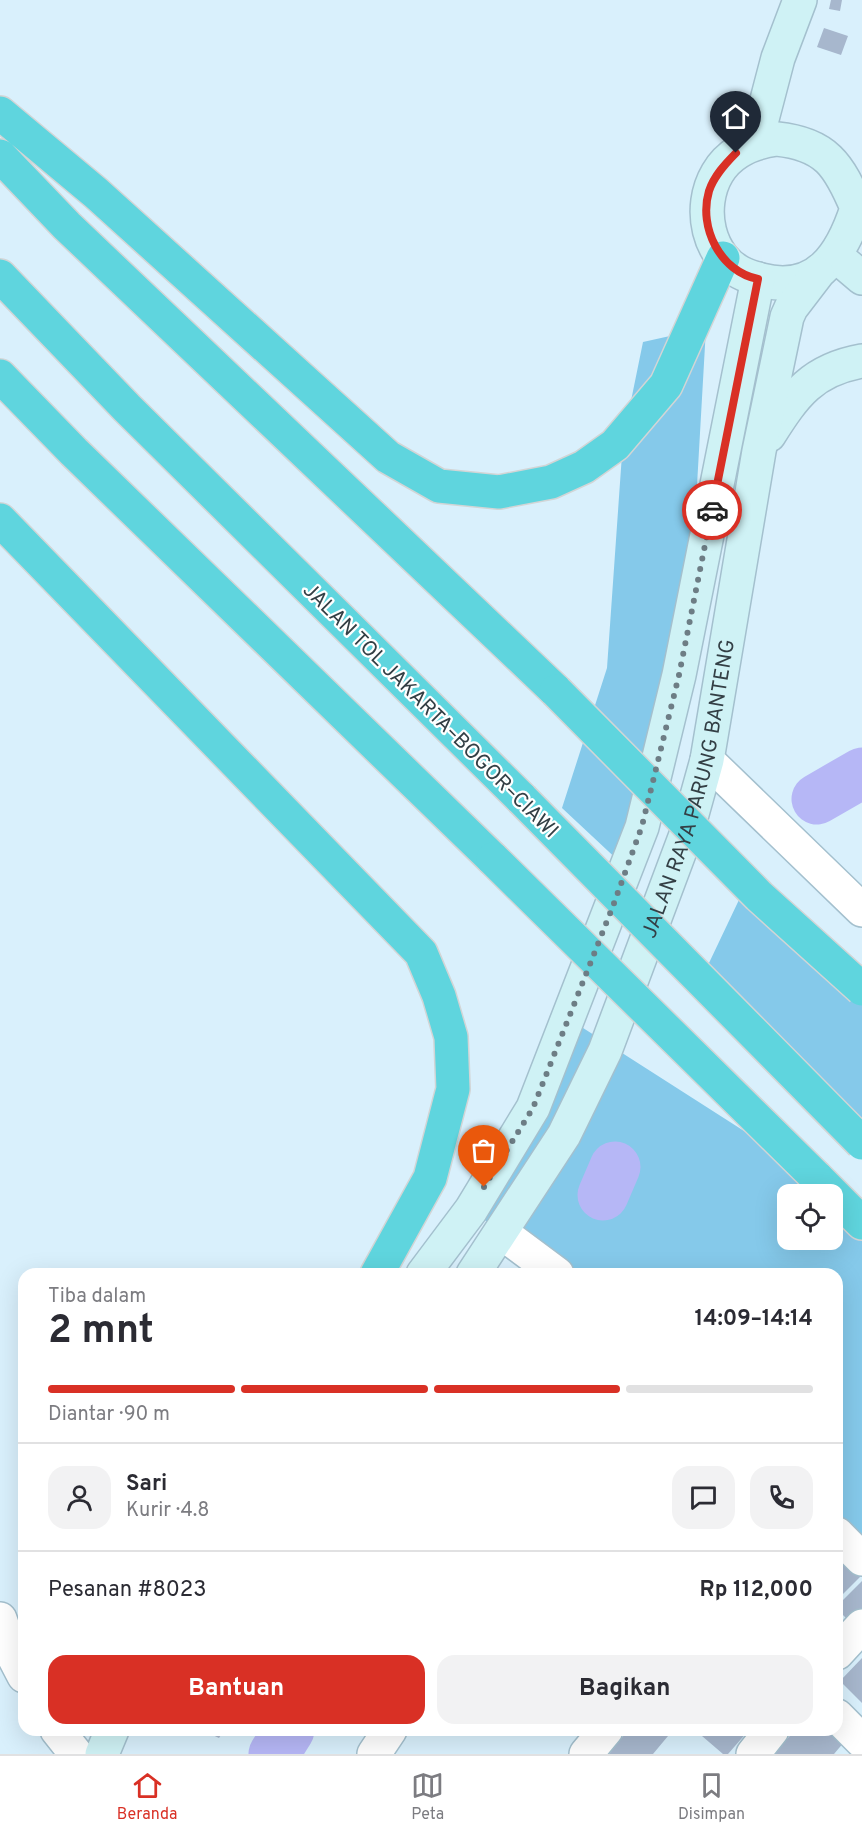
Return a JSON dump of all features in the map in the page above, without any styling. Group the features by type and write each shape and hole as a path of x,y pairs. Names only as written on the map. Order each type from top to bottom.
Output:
{"highway":[{"path":"0,113 96,193 388,457 438,486 500,492 514,491 559,478 584,466 615,445 666,385 723,258"},
{"path":"0,156 75,234 556,691 759,896 862,989"},
{"name":"JALAN TOL JAKARTA–BOGOR–CIAWI","path":"0,276 127,408 522,799 862,1143"},
{"path":"0,376 74,452 493,859 862,1223"},
{"path":"0,520 421,952 439,996 451,1037 453,1089 430,1178 380,1268"}],"main road":[{"path":"756,142 778,58 800,0"},
{"path":"777,139 797,141 816,148 833,161 845,178 860,210 847,239 827,265 792,283 776,284 746,277 723,258 711,237 706,214 709,191 720,170 736,153 756,142 777,139"},
{"path":"827,265 862,278"},
{"name":"JALAN RAYA PARUNG BANTENG","path":"477,1268 564,1135 605,1050 687,832 707,760 759,451 787,317 791,308 827,265"},
{"name":"JALAN RAYA PARUNG BANTENG","path":"428,1268 471,1210 533,1108 642,826 679,675 758,279"},
{"path":"759,451 792,398 813,379 839,365 862,361"},
{"path":"102,1754 110,1736"}],"street":[{"path":"707,760 862,910"},
{"path":"502,1233 549,1268"},
{"path":"843,1540 862,1559"},
{"path":"0,1619 18,1664"},
{"path":"843,1647 862,1626"},
{"path":"843,1722 862,1741"},
{"path":"62,1736 76,1754"},
{"path":"374,1754 386,1736"},
{"path":"586,1754 601,1736"},
{"path":"753,1754 767,1736"}],"shaded area":[{"path":"706,328 684,713 623,865 562,808 607,668 623,440 643,342"},
{"path":"747,883 862,990 862,1145 699,984"},
{"path":"569,1019 816,1177 823,1184 777,1184 777,1250 843,1250 843,1204 862,1223 862,1559 843,1540 843,1268 550,1268 471,1210"}],"building":[{"path":"831,0 842,0 840,11 829,9"},
{"path":"824,28 848,36 841,55 817,47"},
{"path":"843,1551 862,1569 862,1575 843,1594"},
{"path":"862,1581 862,1614 852,1624 843,1615 843,1600"},
{"path":"843,1621 853,1630 843,1639"},
{"path":"862,1658 862,1703 843,1684 843,1678"},
{"path":"843,1732 850,1735 834,1754 774,1754 790,1736 843,1736"},
{"path":"623,1736 668,1736 653,1754 609,1754"},
{"path":"702,1736 744,1736 728,1754 723,1754"}],"waterway":[{"path":"817,799 862,773"},
{"path":"603,1195 615,1167"},
{"path":"274,1754 285,1736"}],"way so far":[{"path":"484,1187 533,1108 642,826 679,675 712,510"}],"route":[{"path":"712,510 758,279 746,277 723,258 711,237 706,214 709,191 720,170 736,153"}]}
